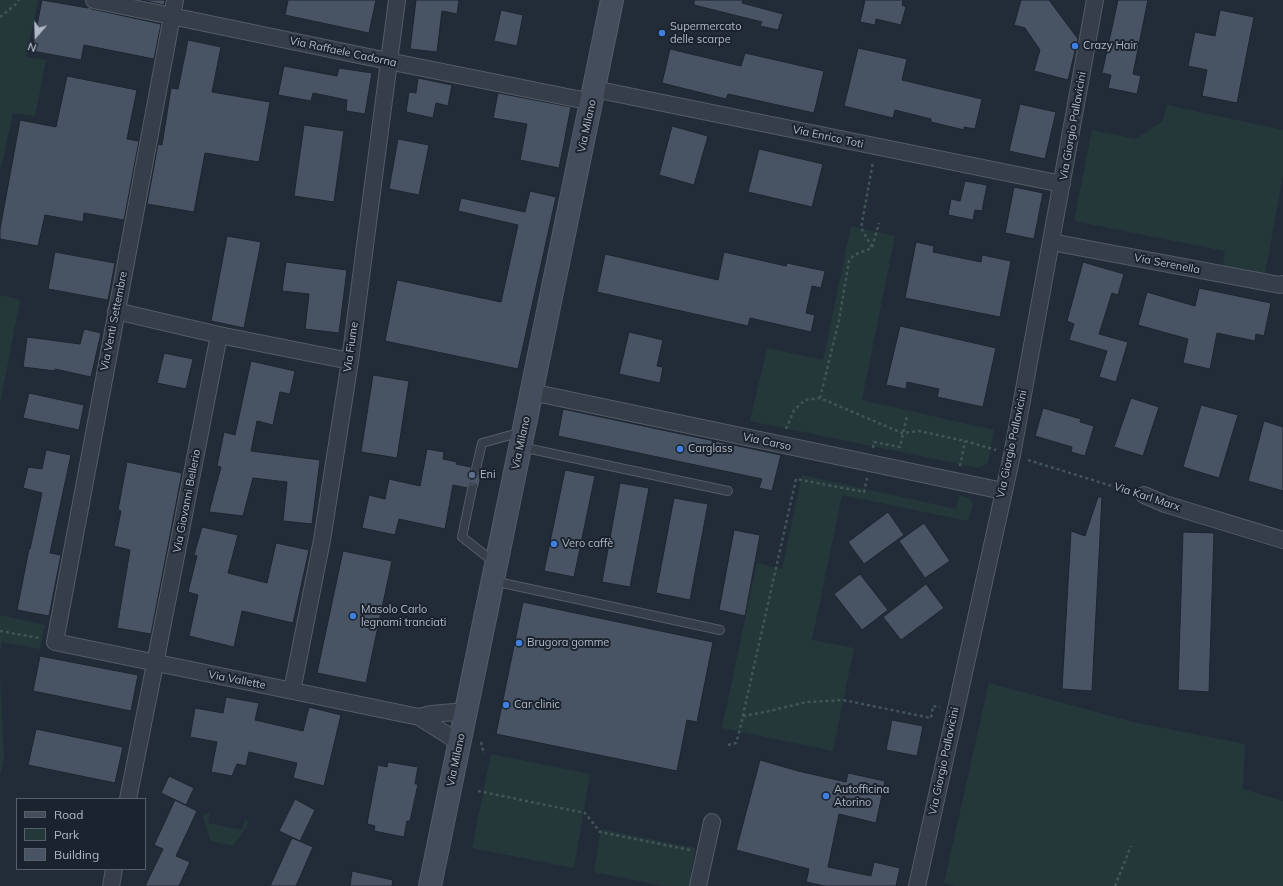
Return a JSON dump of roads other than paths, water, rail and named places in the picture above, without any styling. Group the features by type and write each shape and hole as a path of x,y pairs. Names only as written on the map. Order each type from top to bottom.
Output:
{"main road":[{"name":"Via Milano","path":"430,886 470,743 466,711 612,0"}],"street":[{"name":"Via Raffaele Cadorna","path":"94,0 389,61 593,95"},
{"name":"Via Venti Settembre","path":"55,642 175,0"},
{"name":"Via Fiume","path":"292,691 322,540 350,361 397,0"},
{"name":"Via Giorgio Pallavicini","path":"917,886 1012,455 1095,0"},
{"name":"Via Enrico Toti","path":"593,95 876,146 1062,184"},
{"name":"Via Serenella","path":"1051,242 1280,285 1283,284"},
{"path":"116,311 219,335 350,361"},
{"name":"Via Giovanni Bellerio","path":"128,798 156,664 219,335"},
{"name":"Via Carso","path":"531,392 1003,491"},
{"name":"Via Karl Marx","path":"1144,495 1165,504 1283,540"},
{"name":"Via Vallette","path":"55,642 419,717 470,743"},
{"name":"Via Vallette","path":"419,717 440,712 466,711"},
{"path":"698,886 712,822"},
{"path":"111,886 114,870"}],"lane":[{"path":"476,469 482,443 521,440 728,491"},
{"path":"472,489 462,537 494,573 720,630"}],"place":[{"name":"Supermercato delle scarpe","path":"662,33"},
{"name":"Crazy Hair","path":"1075,46"},
{"name":"Carglass","path":"680,449"},
{"name":"Eni","path":"472,475"},
{"name":"Vero caffè","path":"554,544"},
{"name":"Masolo Carlo legnami tranciati","path":"353,616"},
{"name":"Brugora gomme","path":"519,643"},
{"name":"Car clinic","path":"506,705"},
{"name":"Autofficina Atorino","path":"826,796"}]}
